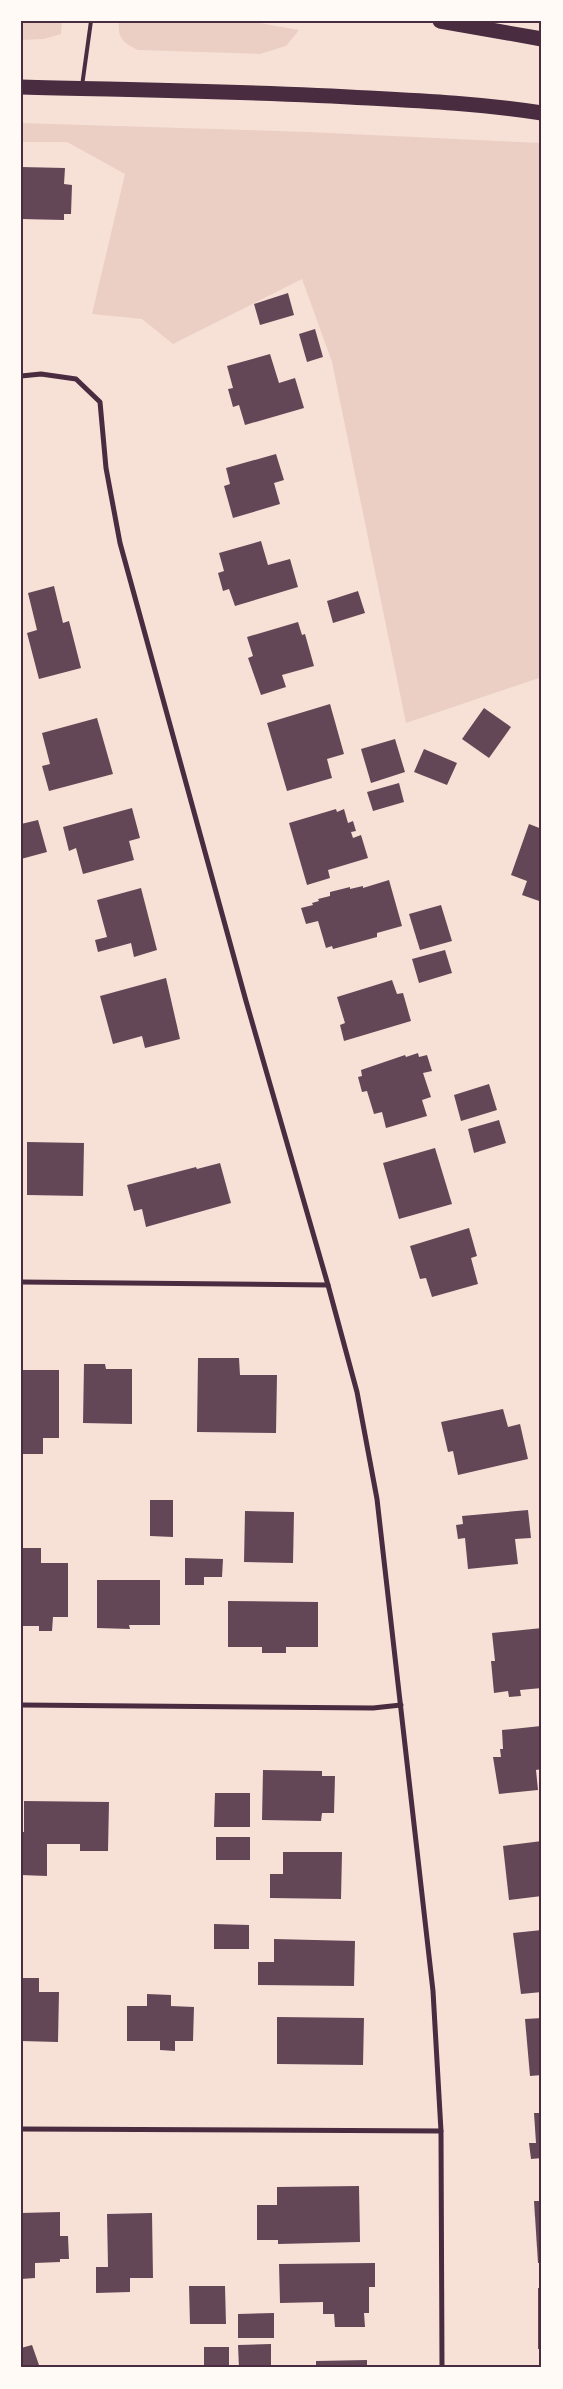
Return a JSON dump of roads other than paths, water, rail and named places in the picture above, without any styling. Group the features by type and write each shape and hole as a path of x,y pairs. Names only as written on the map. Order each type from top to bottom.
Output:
{"highway":[{"path":"440,21 542,39"},
{"path":"21,87 336,96 435,101 542,113"}],"street":[{"path":"21,376 41,374 76,379 100,402 106,468 120,543 243,991 357,1392 378,1500 433,1991 441,2131 442,2368"},
{"path":"21,1282 328,1285"},
{"path":"21,1705 373,1708 401,1705"},
{"path":"21,2129 441,2131"}],"lane":[{"path":"82,88 91,21"}]}
